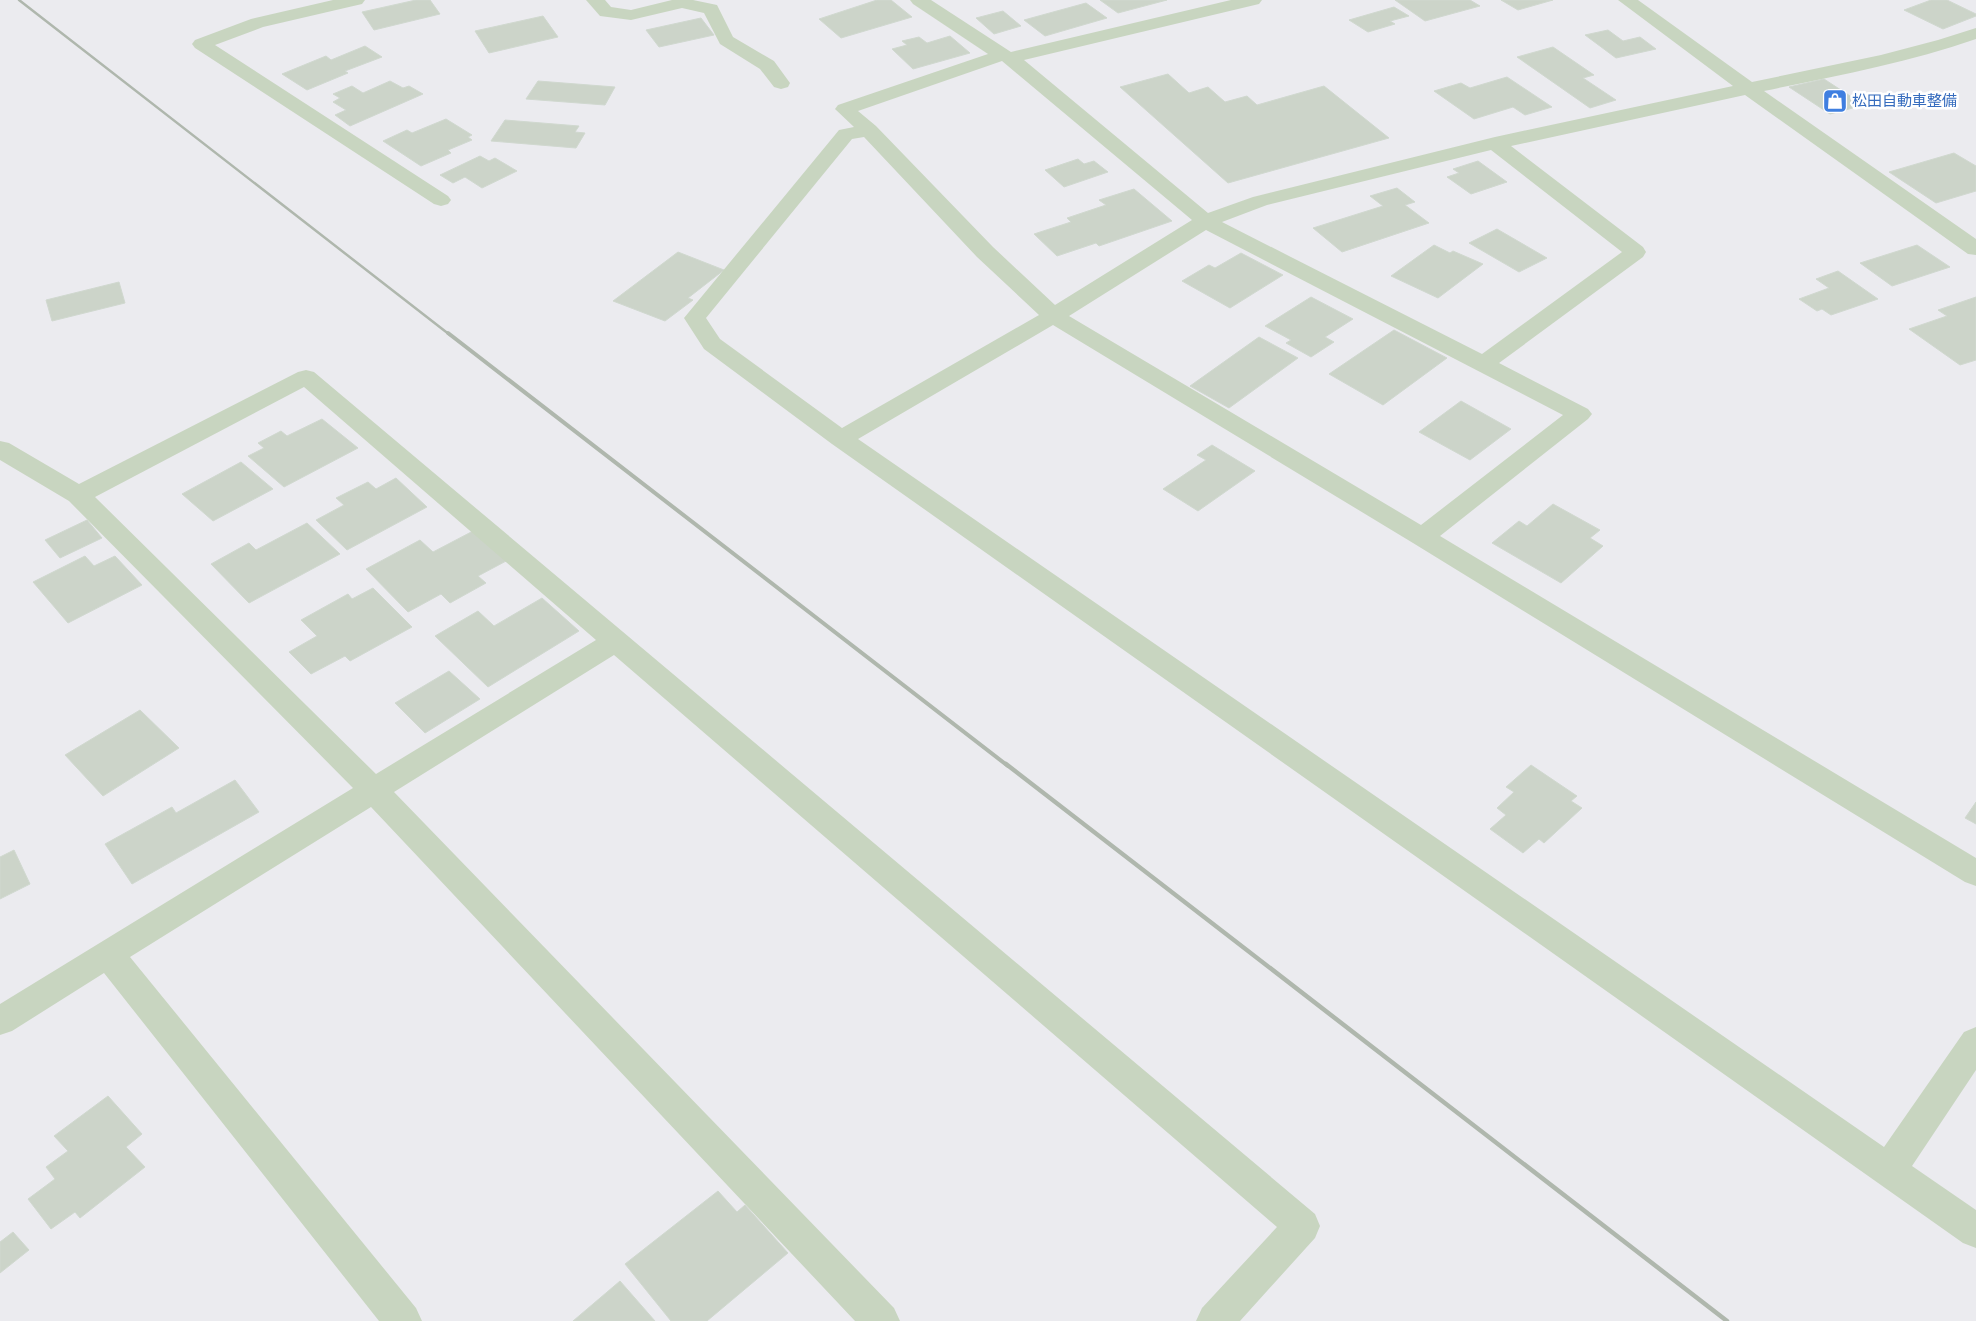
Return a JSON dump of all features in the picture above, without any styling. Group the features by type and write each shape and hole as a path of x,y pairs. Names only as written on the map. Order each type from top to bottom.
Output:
{"street":[{"path":"356,0 257,23 201,44 441,200"},
{"path":"595,0 606,12 631,15 682,3 710,9 726,40 767,65 781,84"},
{"path":"919,0 1006,57 1205,221 1580,414 1422,537"},
{"path":"1253,0 1214,4 1006,57 845,108 869,130 985,252 1053,316 1976,873"},
{"path":"1627,0 1749,89 1976,249"},
{"path":"841,439 1053,316 1205,221 1260,201 1495,143 1882,60 1944,44 1976,33"},
{"path":"869,130 846,134 695,318 712,344 841,439 1976,1231"},
{"path":"1483,364 1635,252 1495,143"},
{"path":"78,495 306,377 617,640 1302,1226 1215,1321"},
{"path":"0,449 78,495 372,789 881,1321"},
{"path":"0,1021 372,789 617,640"},
{"path":"108,954 403,1321"},
{"path":"1889,1170 1976,1042"}],"building":[{"path":"416,0 430,0 440,14 374,30 362,12"},
{"path":"877,0 891,0 912,17 841,38 819,19"},
{"path":"1100,0 1167,0 1118,13"},
{"path":"1395,0 1470,0 1480,6 1425,21"},
{"path":"1501,0 1553,0 1518,10"},
{"path":"1931,0 1947,0 1976,14 1976,16 1943,29 1904,10"},
{"path":"1086,3 1107,18 1045,36 1024,20"},
{"path":"1394,7 1409,16 1390,21 1395,24 1368,32 1349,20"},
{"path":"1003,11 1021,26 994,34 976,18"},
{"path":"543,16 558,37 489,53 475,31"},
{"path":"701,18 714,35 659,47 646,30"},
{"path":"1608,30 1623,41 1640,37 1656,49 1616,58 1585,35"},
{"path":"950,36 970,53 913,69 892,49 907,45 902,41 919,37 927,43"},
{"path":"365,46 382,57 345,71 348,73 307,90 282,74 326,56 331,60"},
{"path":"1553,47 1594,75 1583,78 1616,100 1590,108 1517,57"},
{"path":"1168,74 1189,93 1208,87 1225,102 1247,96 1257,105 1324,86 1389,138 1228,183 1120,87"},
{"path":"1507,77 1552,107 1525,115 1513,107 1474,119 1434,91 1461,83 1470,88"},
{"path":"1824,79 1864,105 1830,114 1789,87"},
{"path":"390,81 403,88 409,86 423,94 350,126 335,115 346,110 333,102 340,98 333,94 352,86 363,93"},
{"path":"538,81 615,87 605,105 526,99"},
{"path":"446,119 472,135 468,137 472,140 448,150 451,153 421,166 383,141 407,130 412,133"},
{"path":"505,120 579,126 575,132 585,133 576,148 491,141"},
{"path":"1954,153 1976,166 1976,191 1936,203 1889,172"},
{"path":"480,156 489,161 495,158 517,171 482,188 465,177 453,183 440,175"},
{"path":"1078,159 1084,164 1094,161 1108,172 1064,187 1045,170"},
{"path":"1478,161 1507,182 1471,194 1447,177 1459,173 1453,169"},
{"path":"1397,188 1415,202 1405,205 1429,223 1342,252 1313,228 1383,206 1370,196"},
{"path":"1134,189 1172,221 1099,246 1096,243 1057,256 1034,234 1071,222 1067,218 1106,205 1099,200"},
{"path":"1497,229 1547,258 1519,272 1469,243"},
{"path":"1434,245 1450,253 1453,251 1483,264 1438,298 1391,276"},
{"path":"1917,245 1950,267 1892,286 1860,263"},
{"path":"678,252 724,270 688,298 693,300 665,321 613,301"},
{"path":"1241,253 1283,275 1230,308 1182,281 1209,265 1215,268"},
{"path":"1838,271 1878,299 1831,315 1822,309 1817,311 1799,299 1829,288 1816,279"},
{"path":"119,282 125,303 52,321 46,300"},
{"path":"1311,297 1353,319 1325,337 1334,342 1311,357 1286,343 1291,340 1265,326"},
{"path":"1976,297 1976,360 1960,365 1909,329 1947,316 1938,310"},
{"path":"1394,330 1447,358 1383,405 1329,374"},
{"path":"1259,337 1298,358 1229,408 1190,386"},
{"path":"1461,401 1511,429 1470,460 1419,432"},
{"path":"322,419 358,448 284,487 248,456 264,448 258,443 281,431 287,436"},
{"path":"1212,445 1255,471 1198,511 1163,489 1206,460 1197,455"},
{"path":"241,462 273,489 213,521 182,494"},
{"path":"396,478 427,507 347,550 316,520 344,505 336,498 368,482 376,489"},
{"path":"1553,504 1600,530 1590,538 1603,546 1561,583 1492,543 1519,521 1527,526"},
{"path":"87,520 102,538 60,558 45,540"},
{"path":"307,523 340,554 249,603 211,564 249,543 256,550"},
{"path":"475,530 508,560 478,576 486,583 450,603 441,594 408,612 366,569 420,540 433,552"},
{"path":"85,556 94,566 115,556 142,585 68,623 33,582"},
{"path":"373,588 412,627 350,661 345,656 311,674 289,652 317,636 301,620 348,594 352,599"},
{"path":"542,598 579,631 488,687 435,636 478,611 494,626"},
{"path":"449,671 480,699 425,733 395,703"},
{"path":"140,710 179,748 103,796 65,755"},
{"path":"1531,765 1577,796 1571,801 1582,808 1544,843 1539,839 1523,853 1490,829 1506,815 1497,808 1514,792 1506,787"},
{"path":"235,780 259,812 132,884 105,844 172,807 176,813"},
{"path":"1976,802 1976,824 1965,818"},
{"path":"14,850 30,884 0,899 0,857"},
{"path":"108,1096 142,1134 126,1147 145,1167 80,1218 75,1212 51,1229 28,1199 55,1179 46,1167 68,1151 54,1136"},
{"path":"718,1191 737,1212 745,1205 788,1253 707,1321 671,1321 625,1264"},
{"path":"13,1232 29,1250 0,1273 0,1242"},
{"path":"620,1281 655,1321 573,1321"}],"railway":[{"path":"19,0 450,335"},
{"path":"448,333 1008,766"},
{"path":"1006,764 1727,1321"}],"place":[{"name":"松田自動車整備","path":"1835,101"}]}
